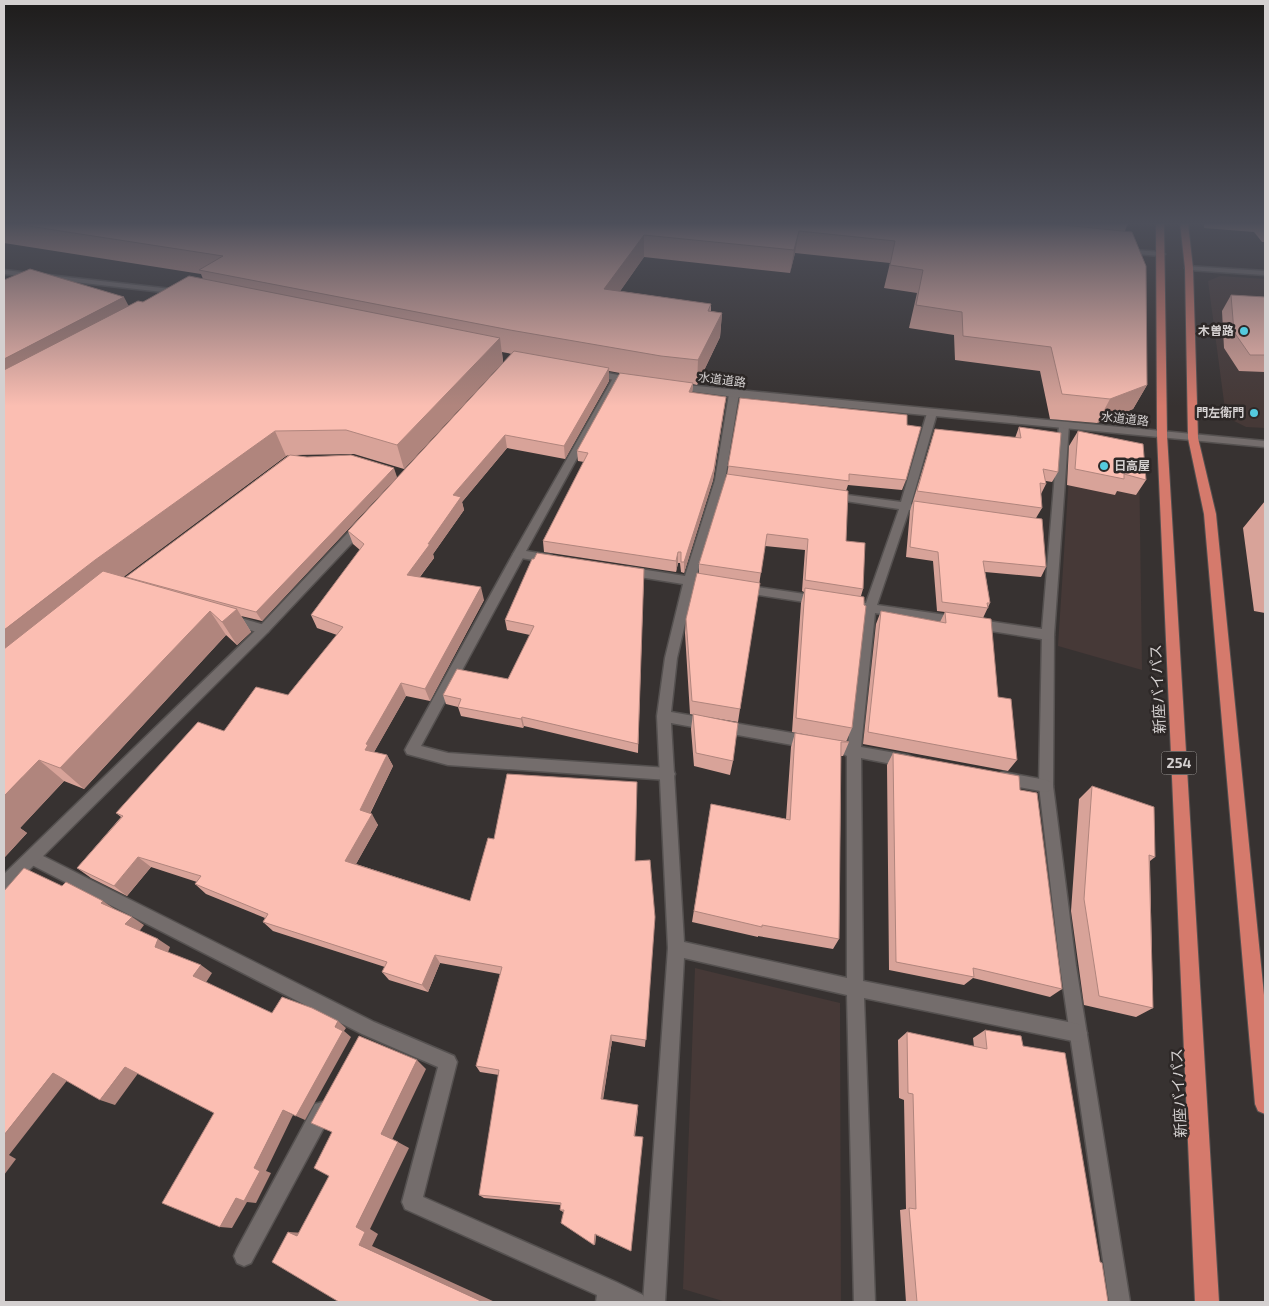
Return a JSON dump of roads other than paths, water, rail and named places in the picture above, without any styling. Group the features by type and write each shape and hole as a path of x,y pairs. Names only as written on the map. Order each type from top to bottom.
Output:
{"highway":[{"name":"新座バイパス","path":"1161,284 1162,435 1207,1302"},
{"path":"1189,284 1193,438 1210,514 1265,1104"}],"street":[{"path":"113,284 186,292 170,304"},
{"path":"579,371 643,382"},
{"path":"618,378 518,554 412,750 448,759 668,774"},
{"name":"水道道路","path":"669,386 734,394 1265,444"},
{"path":"654,1302 676,948 664,716 671,658 689,581 725,481 734,394"},
{"path":"865,1302 855,988 854,751 870,608 905,506 932,413"},
{"path":"1064,426 1052,525 1046,786 1078,1033 1120,1302"},
{"path":"817,494 924,509"},
{"path":"4,884 33,858 264,629 368,518"},
{"path":"518,554 566,562"},
{"path":"613,569 1048,636"},
{"path":"219,616 264,629"},
{"path":"664,716 921,763"},
{"path":"988,776 1046,786"},
{"path":"33,858 368,1028 448,1062 412,1202 607,1296 636,1302"},
{"path":"676,948 855,988 1078,1033"},
{"path":"358,1046 368,1028"},
{"path":"244,1256 329,1098"}],"place":[{"name":"木曽路","path":"1244,331"},
{"name":"門左衛門","path":"1254,413"},
{"name":"日高屋","path":"1104,466"}]}
